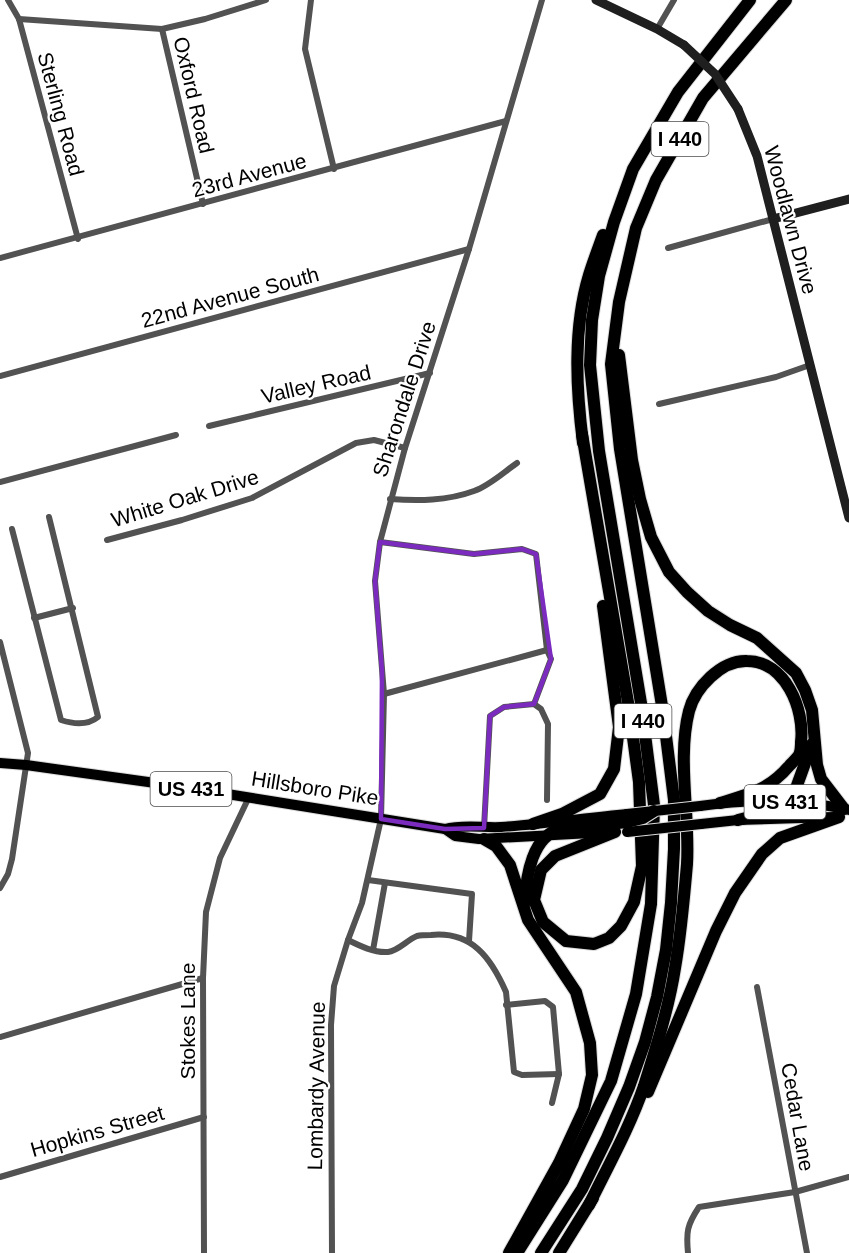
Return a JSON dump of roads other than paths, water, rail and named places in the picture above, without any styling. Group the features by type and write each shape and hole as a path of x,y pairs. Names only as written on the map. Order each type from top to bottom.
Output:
{"highway":[{"name":"I 440","path":"517,1253 563,1180 610,1081 636,994 651,904 654,805 641,703 599,451 590,364 592,320 599,276 614,222 633,169 678,92 750,0"},
{"name":"I 440","path":"541,1253 582,1189 629,1087 645,1042 657,997 666,950 671,903 674,800 663,712 620,450 611,364 619,302 636,228 656,180 703,98 786,0"},
{"path":"533,824 562,814 600,794 614,769 619,727 582,434 578,370 579,326 588,277 619,194 633,169"},
{"path":"559,1253 590,1205 631,1132 700,968 735,893 771,844 792,833 845,813 821,779 817,765 812,710 796,673 757,638 708,611 687,592 669,572 651,537 640,499 621,375 619,302"},
{"path":"582,434 629,708 639,782 642,866 634,902 621,926 609,938 594,944 566,941 543,922 534,900 541,870 555,856 624,825 643,818 654,811"},
{"path":"590,1205 643,1088 675,969 688,850 684,741 689,709 704,682 724,667 746,661 765,665 784,680 796,701 803,729 800,754 765,788 720,803"},
{"path":"738,820 782,809 791,802 814,740"},
{"path":"525,908 531,864 544,836 562,829 624,825"},
{"path":"484,833 510,865 528,920 576,992 590,1043 592,1074 584,1108 559,1163 509,1253"}],"main road":[{"name":"Woodlawn Drive","path":"596,0 657,29 684,45 715,74 738,109 757,156 848,513"},
{"path":"773,219 849,199"},
{"name":"Hillsboro Pike","path":"0,764 26,765 249,797 445,829 455,836 533,824 701,824 845,813"},
{"name":"US 431","path":"654,811 720,803 791,802 845,813"},
{"name":"Hillsboro Pike","path":"484,833 544,836"}],"street":[{"name":"Sterling Road","path":"8,0 19,19 78,239"},
{"path":"19,19 162,29 205,20 266,0"},
{"path":"311,0 305,49 334,169"},
{"name":"Sharondale Drive","path":"381,819 384,694 375,581 380,542 405,448 469,249 542,0"},
{"path":"657,29 674,0"},
{"name":"Oxford Road","path":"162,29 203,204"},
{"name":"23rd Avenue","path":"0,258 78,239 506,122"},
{"path":"668,248 773,219"},
{"name":"22nd Avenue South","path":"0,376 469,249"},
{"path":"658,404 776,377 810,365"},
{"name":"Valley Road","path":"209,426 430,373"},
{"path":"0,482 176,435"},
{"name":"White Oak Drive","path":"107,540 252,498 356,442 374,440 405,448"},
{"path":"390,499 442,499 476,491 518,463"},
{"path":"12,529 61,720 72,724 89,722 98,717 49,517"},
{"path":"380,542 474,554 522,549 536,554 547,650 551,659 534,704"},
{"path":"34,618 73,608"},
{"path":"0,642 28,753 12,860 8,874 0,888"},
{"path":"384,694 547,650"},
{"path":"484,833 490,716 504,707 534,704 541,709 548,724 547,800"},
{"name":"Stokes Lane","path":"204,1253 203,978 206,912 220,858 249,797"},
{"name":"Lombardy Avenue","path":"332,1253 331,1025 334,986 362,903 381,819"},
{"path":"368,880 472,894 469,940"},
{"path":"374,950 383,882"},
{"path":"348,940 374,950 390,952 417,936 443,933 469,940 480,949 501,980 506,992 514,1072 522,1075 559,1074"},
{"path":"0,1037 203,978"},
{"name":"Cedar Lane","path":"757,987 807,1253"},
{"path":"506,1005 545,1001 553,1007 559,1074 552,1103"},
{"name":"Hopkins Street","path":"0,1177 204,1117"},
{"path":"688,1253 686,1234 690,1221 699,1207 795,1192 849,1177"}]}
